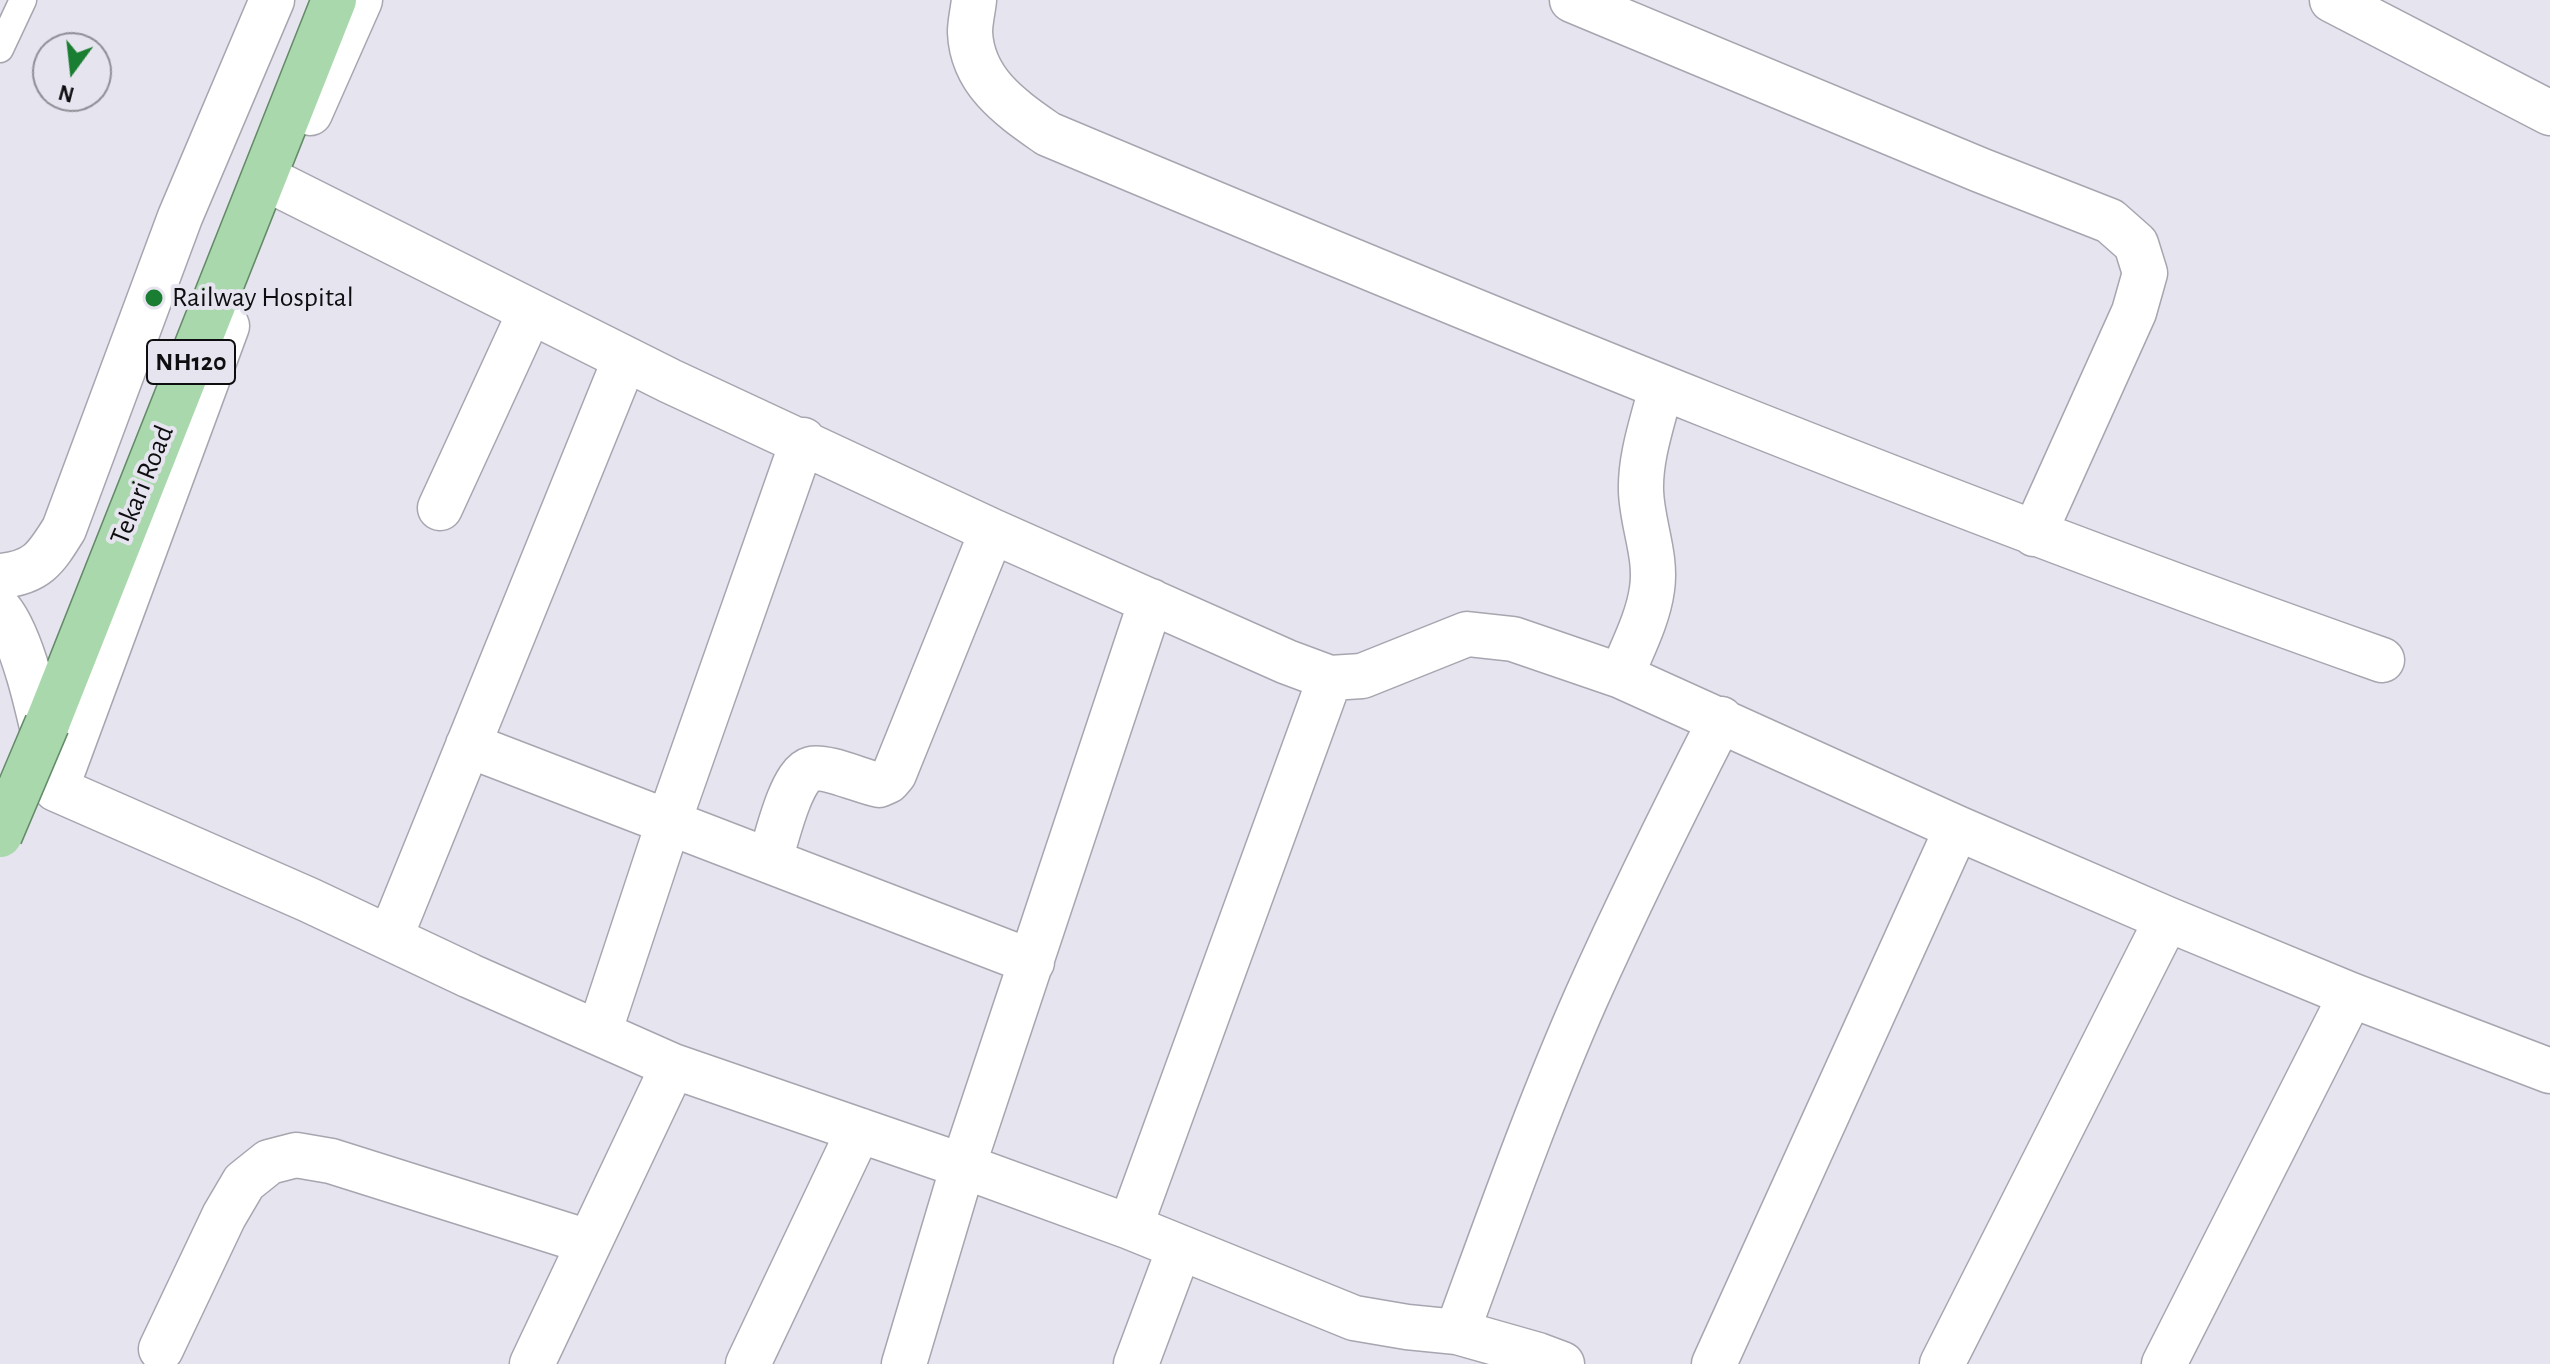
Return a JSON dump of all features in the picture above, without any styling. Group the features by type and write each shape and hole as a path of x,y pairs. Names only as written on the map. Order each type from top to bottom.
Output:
{"highway":[{"name":"Tekari Road","path":"0,835 47,724 334,0"}],"street":[{"path":"0,576 18,575 47,558 64,529 180,217 272,0"},
{"path":"56,789 279,185 360,0"},
{"path":"974,0 970,32 978,68 1005,104 1048,134 1661,388 2034,534 2382,660"},
{"path":"1572,0 2110,221 2136,244 2145,273 2134,312 2034,534"},
{"path":"2332,0 2550,113"},
{"path":"279,185 625,359 992,531 1287,662 1330,678 1362,676 1467,634 1513,639 1621,676 2167,919 2351,995 2550,1071"},
{"path":"440,508 530,312"},
{"path":"390,938 625,359"},
{"path":"1621,676 1646,614 1652,589 1652,558 1641,490 1644,454 1661,388"},
{"path":"599,1033 669,821 803,440"},
{"path":"770,860 793,788 801,775 810,769 821,769 879,785 894,774 992,531"},
{"path":"904,1364 963,1166 1151,601"},
{"path":"0,610 7,619 23,658 56,789"},
{"path":"1130,1227 1330,678"},
{"path":"1457,1332 1526,1144 1585,1000 1651,857 1721,719"},
{"path":"468,745 1032,962"},
{"path":"56,789 196,849 673,1066 1130,1227 1354,1318 1400,1346 1457,1332 1562,1364"},
{"path":"1714,1364 1957,828"},
{"path":"1942,1364 2167,919"},
{"path":"2164,1364 2351,995"},
{"path":"532,1364 673,1066"},
{"path":"748,1364 859,1130"},
{"path":"161,1349 224,1216 244,1182 269,1162 296,1155 331,1161 588,1242"},
{"path":"1136,1364 1179,1249"}],"lane":[{"path":"0,49 23,0"}],"place":[{"name":"Railway Hospital","path":"154,298"}]}
